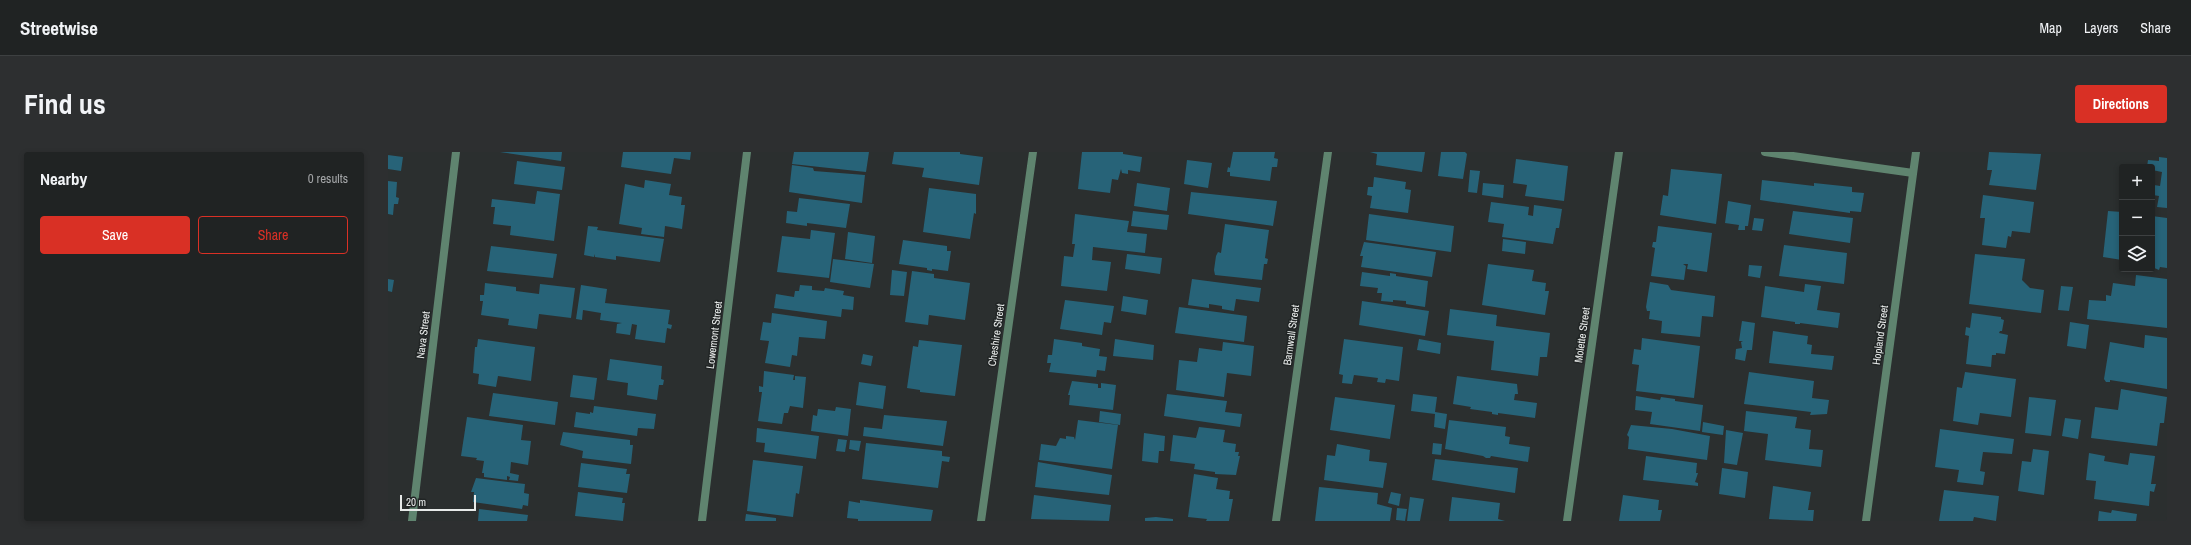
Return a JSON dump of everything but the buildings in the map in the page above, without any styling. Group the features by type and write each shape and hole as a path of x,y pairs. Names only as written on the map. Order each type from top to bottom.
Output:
{"street":[{"name":"Nava Street","path":"412,521 456,152"},
{"name":"Lowemont Street","path":"702,521 747,152"},
{"name":"Cheshire Street","path":"981,521 1034,152"},
{"name":"Barnwall Street","path":"1276,521 1328,152"},
{"name":"Molette Street","path":"1567,521 1619,152"},
{"path":"1765,152 1914,173"},
{"name":"Hopland Street","path":"1866,521 1916,152"}]}
